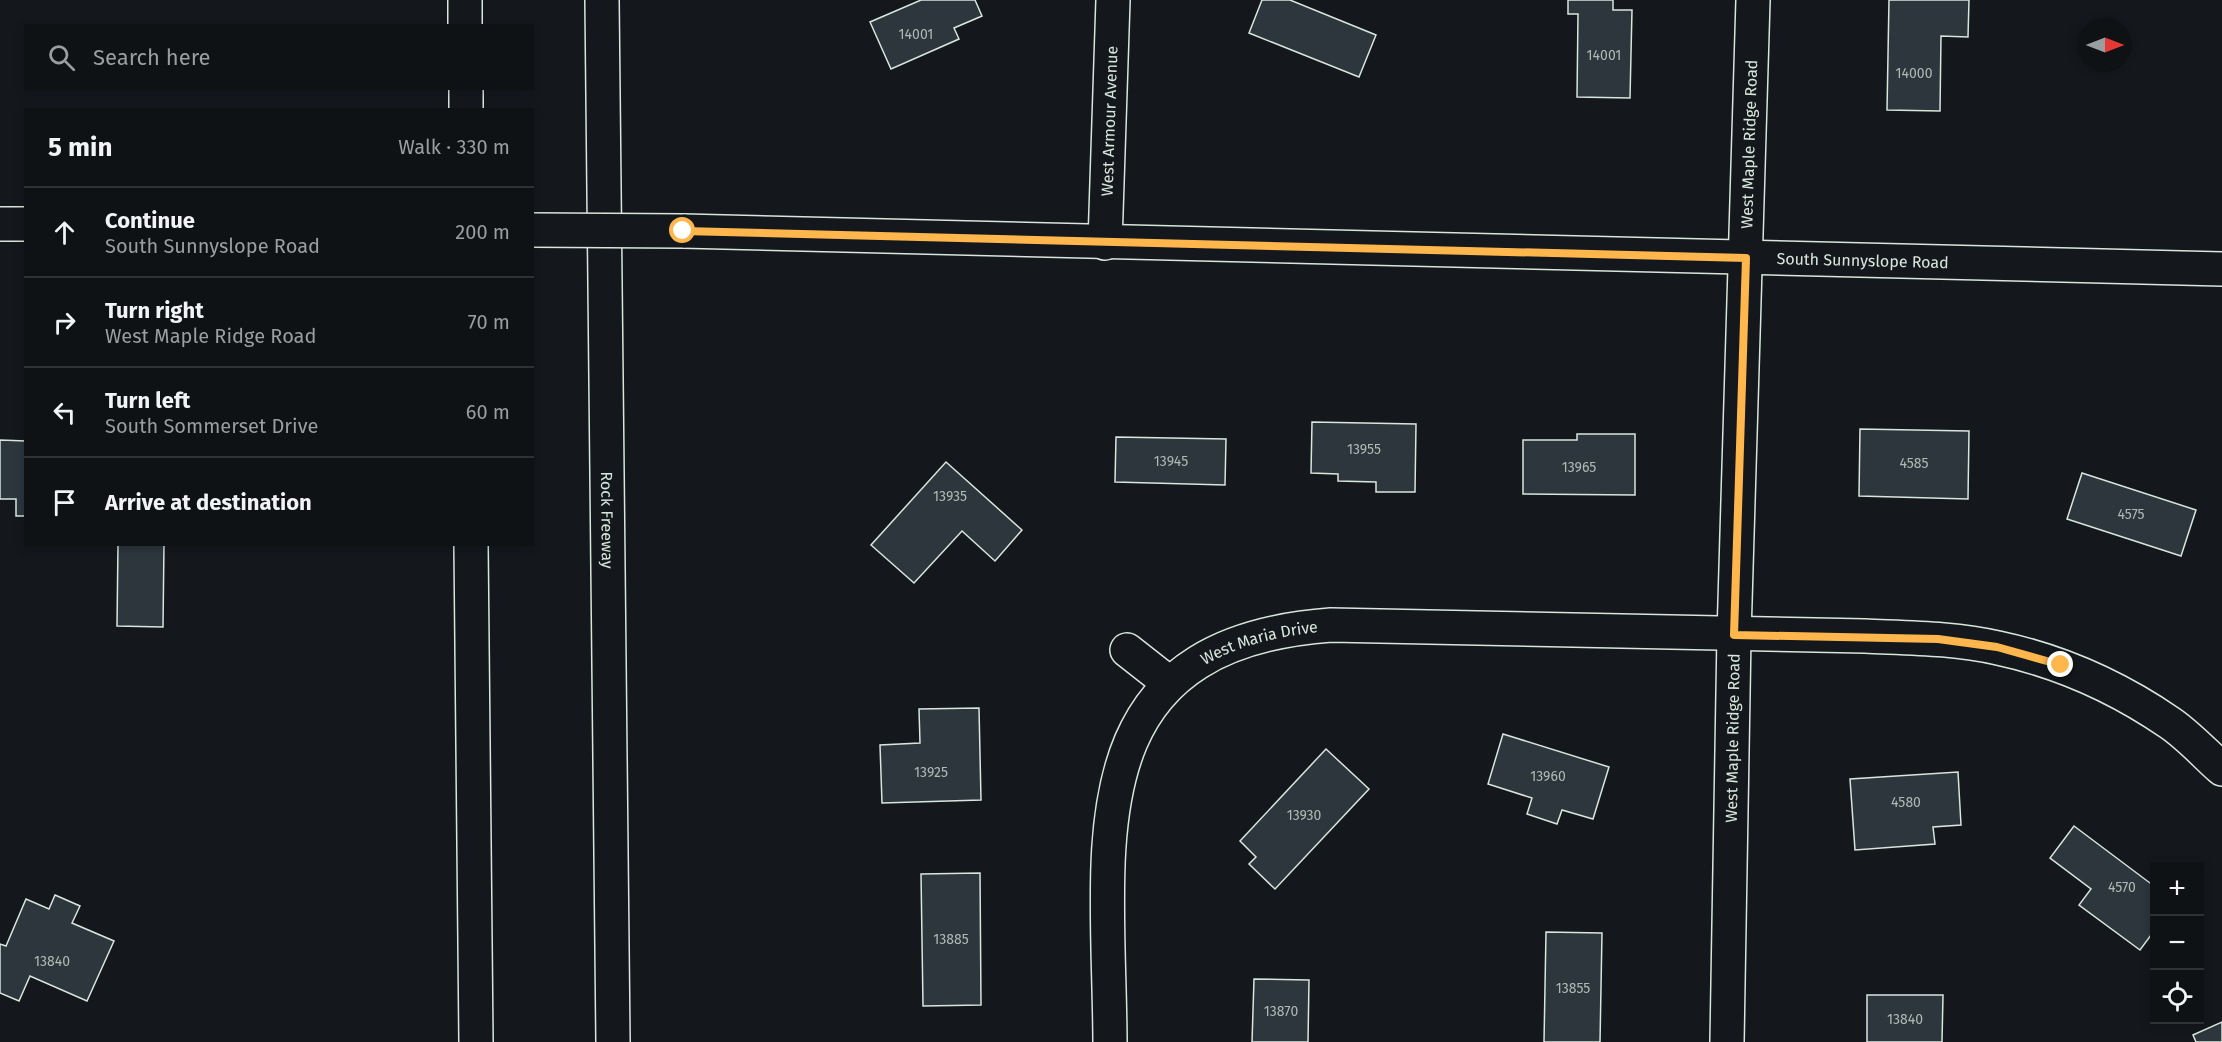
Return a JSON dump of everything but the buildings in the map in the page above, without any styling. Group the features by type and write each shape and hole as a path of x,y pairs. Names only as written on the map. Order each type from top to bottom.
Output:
{"main road":[{"path":"465,0 465,24"},
{"name":"Rock Freeway","path":"602,0 613,1042"},
{"name":"West Armour Avenue","path":"1104,243 1113,0"},
{"name":"West Maple Ridge Road","path":"1727,1042 1734,635 1753,0"},
{"path":"466,90 466,108"},
{"path":"0,224 24,224"},
{"name":"South Sunnyslope Road","path":"534,230 683,231 2222,269"},
{"path":"471,546 476,1042"},
{"name":"West Maria Drive","path":"1110,1042 1109,834 1112,804 1124,757 1141,719 1169,683 1200,659 1230,645 1288,628 1331,625 1938,639 2008,650 2061,665 2171,723 2222,769"},
{"path":"1127,650 1169,683"}],"route":[{"path":"683,231 1746,258 1734,635 1938,639 1997,647 2061,665"}]}
